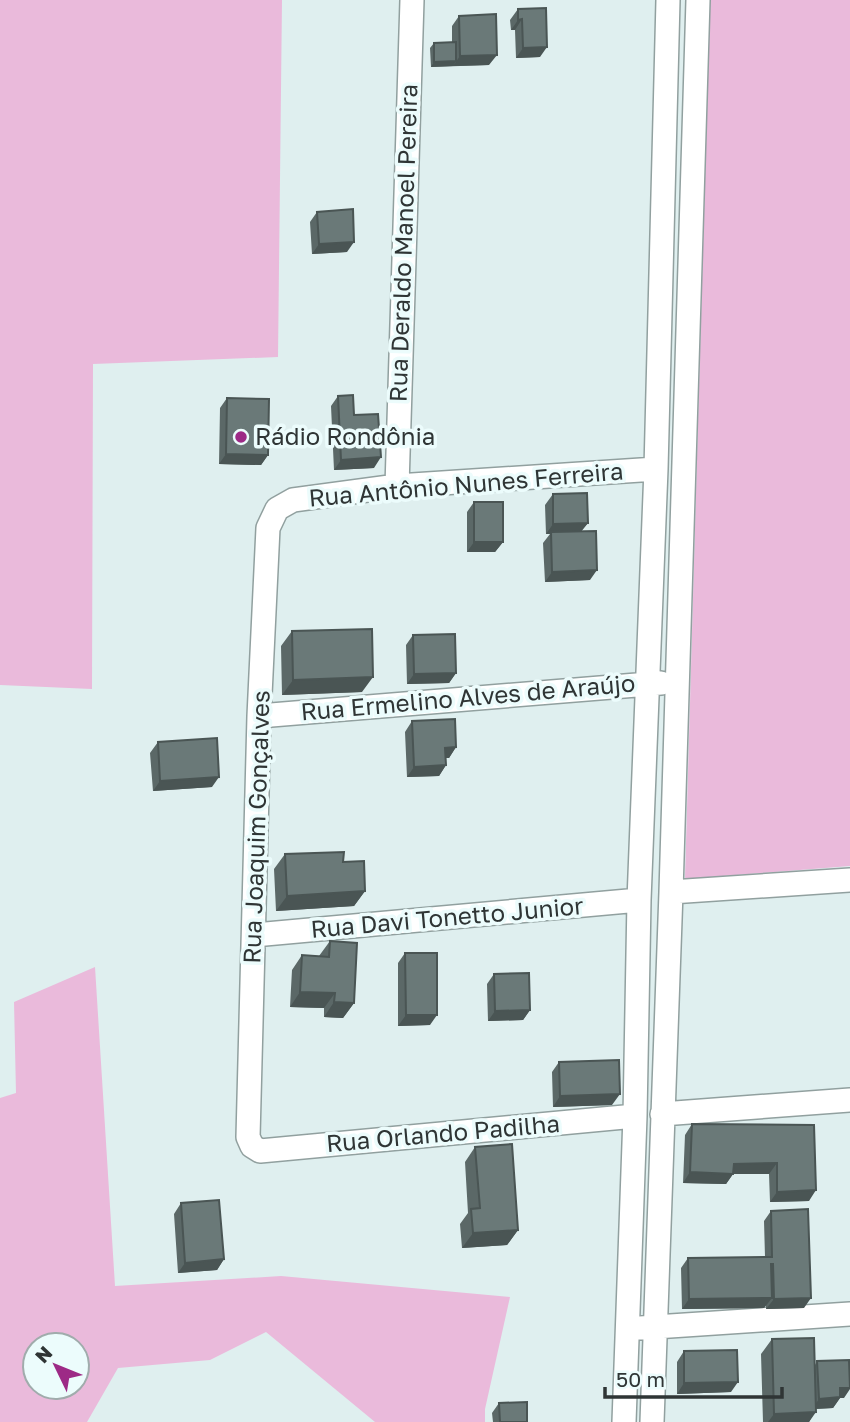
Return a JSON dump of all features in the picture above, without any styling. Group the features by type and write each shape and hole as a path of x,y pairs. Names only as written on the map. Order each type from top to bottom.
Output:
{"street":[{"name":"Rua Deraldo Manoel Pereira","path":"397,486 412,0"},
{"path":"624,1422 635,1115 639,901 656,469 668,0"},
{"path":"652,1422 698,0"},
{"name":"Rua Antônio Nunes Ferreira","path":"277,509 293,500 397,486 656,469"},
{"name":"Rua Joaquim Gonçalves","path":"252,1146 248,1137 259,716 268,527 277,509"},
{"name":"Rua Ermelino Alves de Araújo","path":"259,716 677,682"},
{"path":"671,892 850,880"},
{"name":"Rua Davi Tonetto Junior","path":"254,935 639,901"},
{"path":"662,1114 850,1100"},
{"name":"Rua Orlando Padilha","path":"252,1146 260,1151 635,1115"},
{"path":"626,1329 850,1314"}],"shaded area":[{"path":"0,0 282,0 278,357 93,364 92,689 0,685"},
{"path":"710,0 850,0 850,866 685,879"},
{"path":"95,967 115,1286 281,1276 510,1297 485,1409 485,1422 375,1422 266,1332 210,1360 118,1368 87,1422 0,1422 0,1098 16,1093 14,1002"}],"building":[{"path":"546,8 547,47 523,48 522,19 518,20 518,9"},
{"path":"496,14 497,55 460,56 459,16"},
{"path":"456,42 456,61 434,62 434,43"},
{"path":"353,209 354,242 319,244 317,212"},
{"path":"353,395 354,415 378,414 381,457 341,460 338,396"},
{"name":"Rádio Rondônia","path":"227,398 269,399 268,455 226,454"},
{"path":"587,493 588,523 553,524 553,494"},
{"path":"474,502 503,502 503,542 474,542"},
{"path":"596,531 597,570 552,572 551,532"},
{"path":"372,629 373,677 293,680 292,631"},
{"path":"455,634 456,673 414,674 413,635"},
{"path":"455,719 456,747 445,748 446,765 414,767 412,721"},
{"path":"217,738 219,777 160,781 158,742"},
{"path":"344,852 343,862 364,861 365,891 287,896 285,854"},
{"path":"330,941 357,943 354,1003 334,1002 335,993 300,992 302,955 329,957"},
{"path":"405,953 437,953 437,1015 406,1015"},
{"path":"529,973 530,1010 495,1011 494,974"},
{"path":"619,1060 620,1094 560,1096 559,1062"},
{"path":"692,1124 814,1125 816,1190 777,1192 777,1163 734,1164 733,1174 690,1172"},
{"path":"512,1144 518,1230 473,1233 471,1209 480,1208 475,1147"},
{"path":"219,1200 224,1259 185,1263 181,1203"},
{"path":"808,1209 811,1298 774,1299 771,1264 772,1298 689,1299 688,1258 772,1257 771,1211"},
{"path":"814,1338 816,1412 774,1414 772,1339"},
{"path":"737,1350 738,1382 684,1383 684,1351"},
{"path":"849,1360 850,1388 840,1388 840,1397 819,1399 817,1361"},
{"path":"527,1402 527,1422 500,1422 499,1403"}],"place":[{"name":"Rádio Rondônia","path":"241,437"}]}
